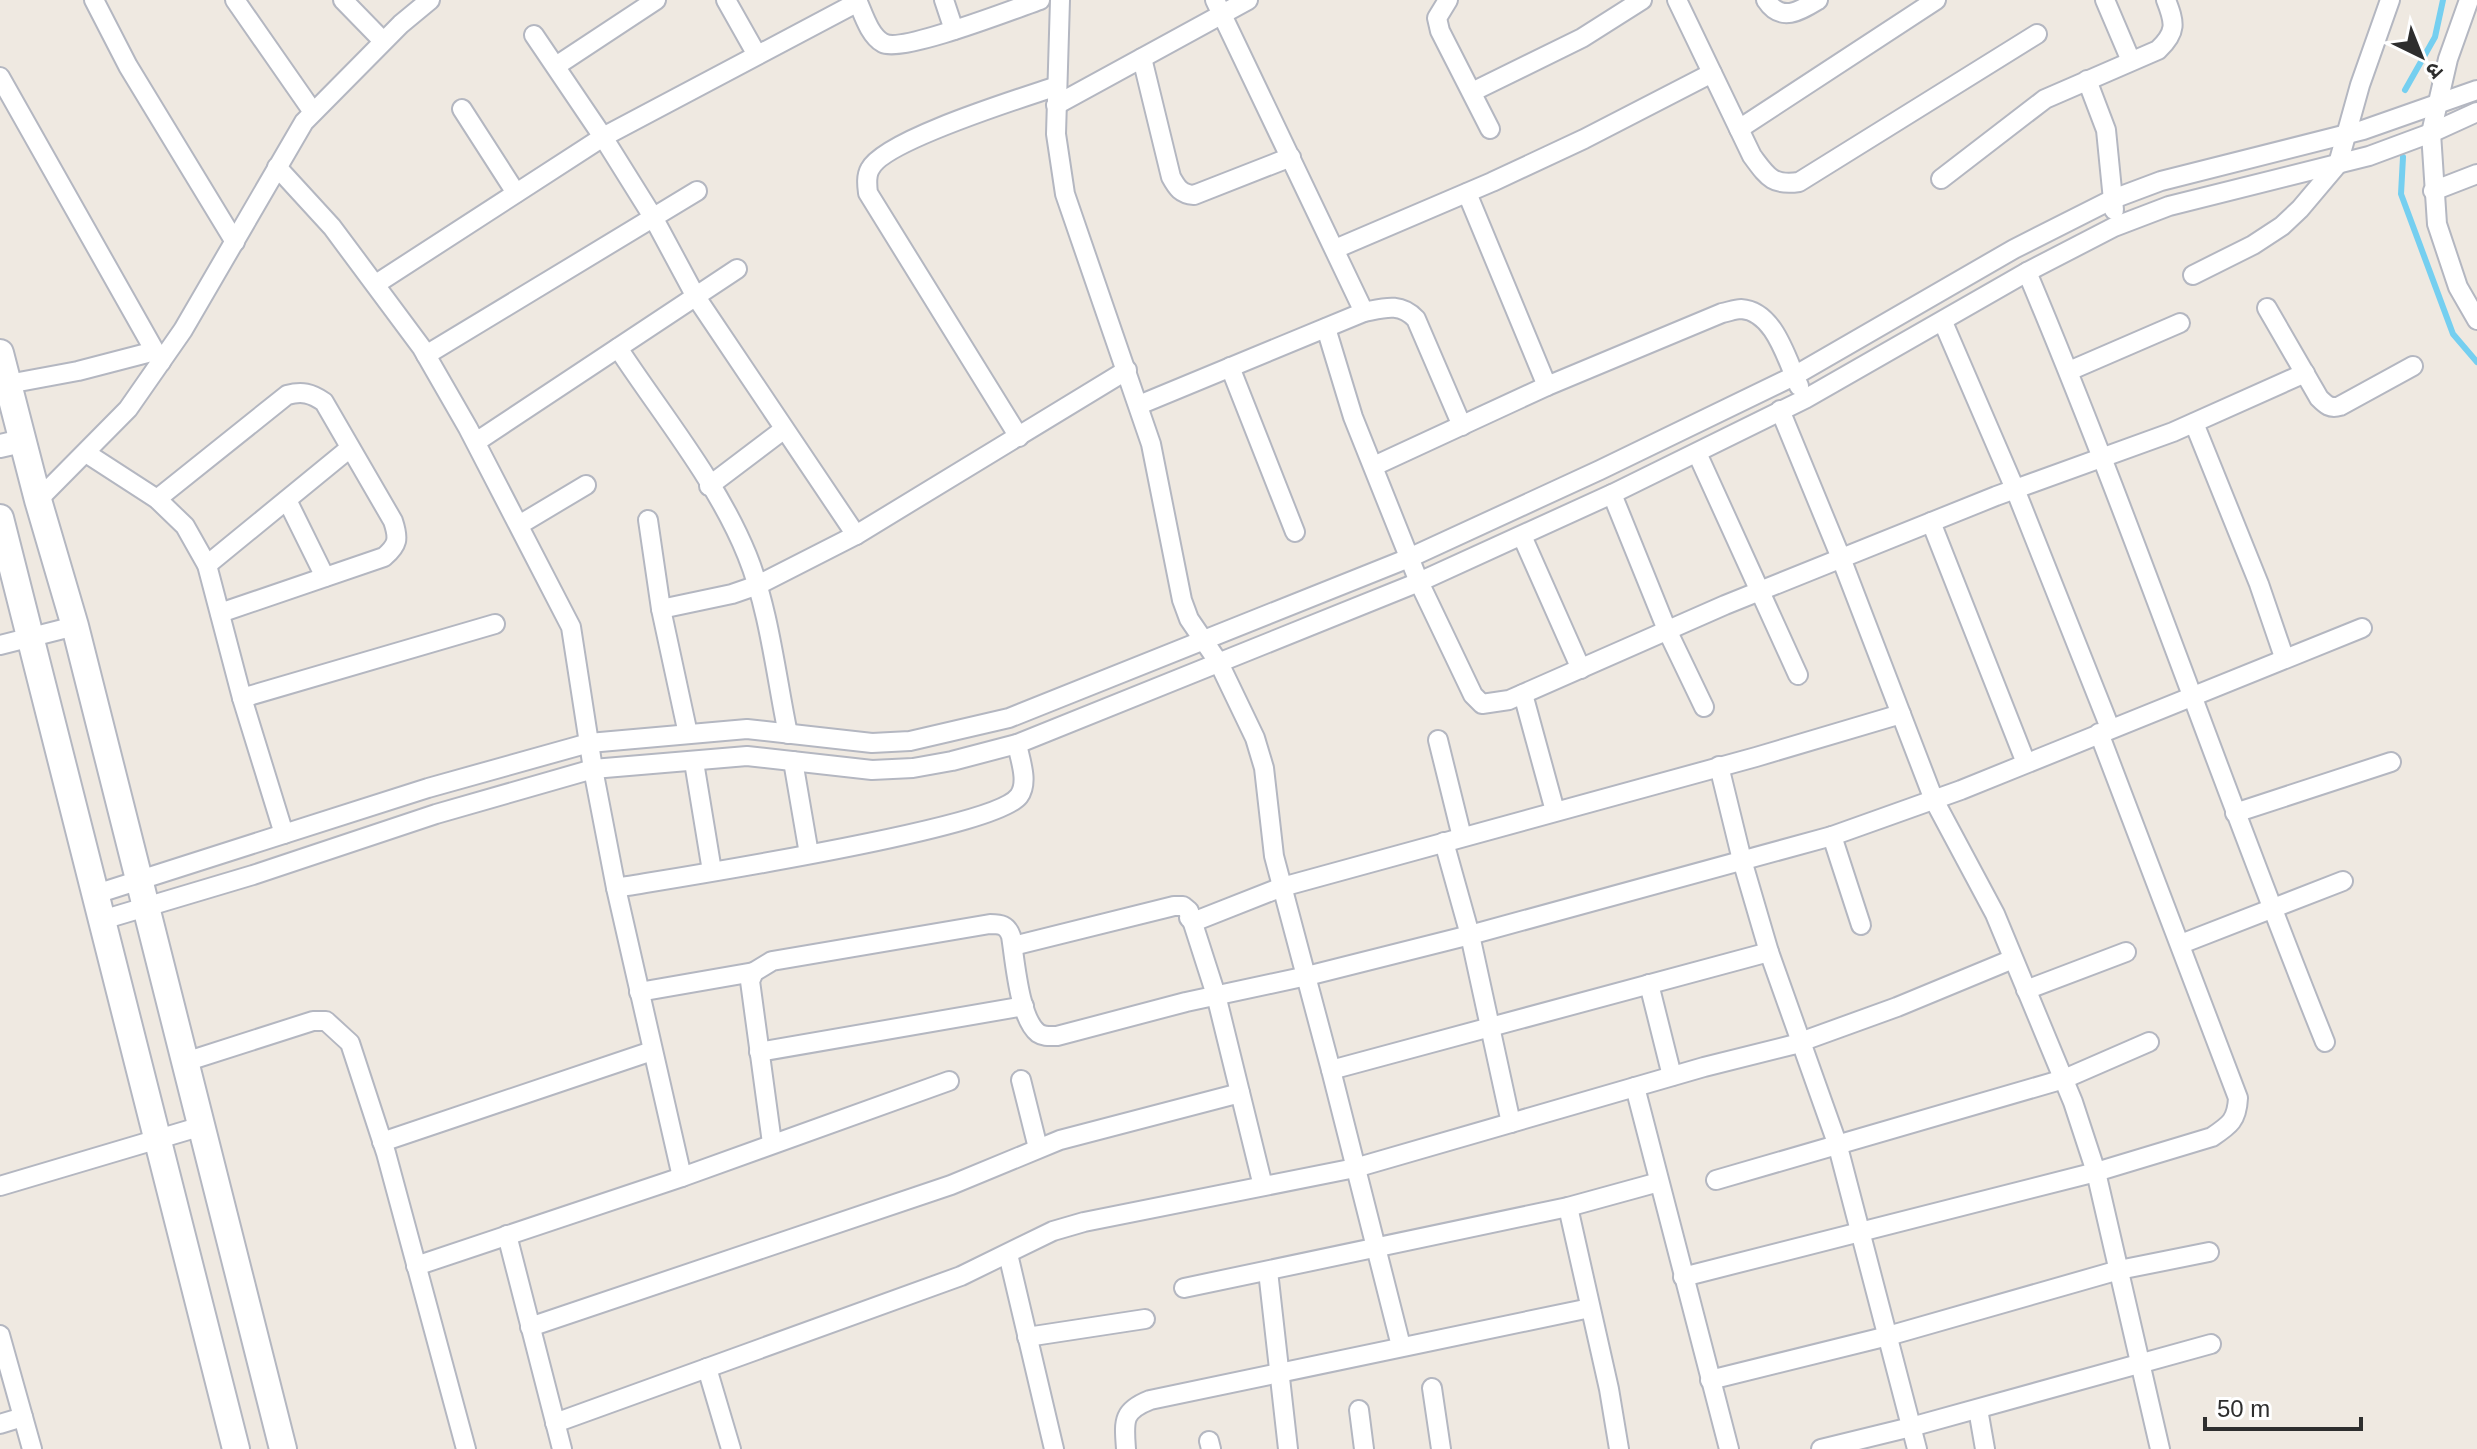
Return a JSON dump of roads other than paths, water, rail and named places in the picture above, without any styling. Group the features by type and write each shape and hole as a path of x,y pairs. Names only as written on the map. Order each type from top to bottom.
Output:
{"main road":[{"path":"0,353 11,444 38,500 75,626 283,1449"},
{"path":"0,518 236,1449"}],"street":[{"path":"94,0 128,66 235,242"},
{"path":"235,0 313,112"},
{"path":"343,0 383,41"},
{"path":"38,500 128,409 158,356 183,330 304,122 383,41 430,0"},
{"path":"556,66 656,0"},
{"path":"726,0 757,55"},
{"path":"944,0 954,30"},
{"path":"376,284 603,137 857,1 874,36 884,44 894,45 954,30 1040,0"},
{"path":"1060,0 1056,134 1065,194 1151,444 1182,600 1189,619 1219,663 1255,738 1264,768 1274,856 1401,1346"},
{"path":"1056,105 1142,58 1218,7 1248,0"},
{"path":"1448,0 1437,18 1440,31 1490,129"},
{"path":"1472,92 1582,38 1642,0"},
{"path":"1677,0 1752,156 1768,178 1783,184 1799,182 2037,34"},
{"path":"1766,0 1782,14 1789,15 1818,0"},
{"path":"1739,129 1936,0"},
{"path":"2105,0 2131,61"},
{"path":"1941,179 2045,99 2158,50 2173,31 2173,18 2166,0"},
{"path":"2193,275 2253,245 2282,226 2338,164 2354,133 2360,85 2390,0"},
{"path":"2469,0 2455,34 2436,105 2424,135 2437,224 2458,287 2475,311"},
{"path":"1218,7 1364,312"},
{"path":"534,35 653,217 696,297 856,535"},
{"path":"1142,58 1171,177 1185,194 1194,195 1291,157"},
{"path":"1335,249 1584,139 1712,73"},
{"path":"0,77 158,356"},
{"path":"2087,80 2101,110 2106,130 2114,227"},
{"path":"1019,437 868,193 867,178 870,167 880,157 931,130 1057,86"},
{"path":"96,894 428,788 589,743 747,729 872,743 910,741 1009,718 1409,558 1600,470 1794,376 2014,249 2113,199 2161,181 2354,133 2477,90"},
{"path":"462,109 516,193"},
{"path":"102,920 436,814 593,769 747,756 872,770 913,768 1017,744 1419,582 1612,494 1805,399 2027,272 2114,227 2169,206 2369,156 2477,112"},
{"path":"277,167 332,227 426,355 476,442 571,627 593,769 616,888 682,1177"},
{"path":"2433,191 2477,174"},
{"path":"426,355 697,191"},
{"path":"1467,193 1547,386"},
{"path":"476,442 737,269"},
{"path":"2027,272 2069,371 2194,696 2271,908 2325,1042"},
{"path":"1139,405 1364,312 1397,307 1408,310 1416,319 1462,426"},
{"path":"2267,308 2319,398 2333,408 2413,366"},
{"path":"1374,466 1547,386 1722,313 1741,309 1758,314 1768,322 1805,399"},
{"path":"1683,1277 2096,1172 2212,1137 2227,1127 2237,1114 2238,1098 2105,731 2015,489 1943,322"},
{"path":"2069,371 2180,323"},
{"path":"1326,328 1353,417 1409,558 1473,695 1482,704 1496,704 1523,694 1760,591 2015,489 2194,423 2305,373"},
{"path":"618,348 735,528 758,585 788,734"},
{"path":"7,398 78,371 158,356"},
{"path":"1230,367 1295,532"},
{"path":"661,609 732,594 758,585 856,535 1127,370"},
{"path":"157,499 287,395 299,392 314,395 324,402 393,521 398,536 395,548 384,557 220,613"},
{"path":"1780,410 1934,800 1995,914 2064,1079 2096,1172 2160,1449"},
{"path":"2194,423 2249,559 2284,657"},
{"path":"709,486 783,430"},
{"path":"207,565 350,448"},
{"path":"86,453 157,499 185,526 207,565 242,698 284,834"},
{"path":"1697,453 1798,675"},
{"path":"519,525 586,485"},
{"path":"1612,494 1667,630 1704,707"},
{"path":"287,500 325,577"},
{"path":"648,520 661,609 688,734"},
{"path":"1931,522 2026,763"},
{"path":"1522,536 1581,669"},
{"path":"242,698 495,624"},
{"path":"0,645 75,626"},
{"path":"639,992 754,972 772,961 1001,924 1008,929 1024,1006 1037,1032 1057,1036 1470,935 1832,836 1934,800 2362,628"},
{"path":"1523,694 1555,811"},
{"path":"1191,920 1282,887 1901,714"},
{"path":"1438,740 1462,837"},
{"path":"616,888 894,837 997,811 1013,803 1024,782 1017,744"},
{"path":"793,761 809,854"},
{"path":"694,762 712,871"},
{"path":"2235,813 2391,762"},
{"path":"1719,766 1769,952 1837,1143 1917,1449"},
{"path":"1832,836 1861,925"},
{"path":"1444,842 1470,935 1511,1123"},
{"path":"2181,944 2343,881"},
{"path":"1013,946 1174,906 1183,906 1189,911 1216,995 1263,1186"},
{"path":"1331,1070 1769,952"},
{"path":"2026,990 2126,952"},
{"path":"555,1423 961,1276 1053,1231 1084,1222 1355,1168 1799,1042 1897,1007 2013,959"},
{"path":"754,972 750,981 772,1143"},
{"path":"1649,984 1672,1076"},
{"path":"759,1052 1024,1006"},
{"path":"185,1062 313,1021 326,1021 350,1043 382,1142 466,1449"},
{"path":"1716,1180 2064,1079 2149,1042"},
{"path":"382,1142 652,1051"},
{"path":"1021,1080 1038,1148"},
{"path":"416,1266 682,1177 949,1081"},
{"path":"1635,1087 1728,1447 1709,1449"},
{"path":"530,1327 951,1185 1038,1148 1240,1093"},
{"path":"0,1186 202,1126"},
{"path":"1184,1288 1568,1207 1659,1182"},
{"path":"1568,1207 1609,1389 1619,1449"},
{"path":"507,1235 562,1449"},
{"path":"1710,1380 1888,1336 2119,1270 2209,1252"},
{"path":"1008,1254 1054,1449"},
{"path":"1268,1271 1288,1449"},
{"path":"1126,1449 1124,1426 1128,1413 1135,1406 1150,1400 1590,1308"},
{"path":"1027,1337 1145,1319"},
{"path":"0,1335 32,1449"},
{"path":"1821,1449 2211,1344"},
{"path":"707,1368 731,1449"},
{"path":"1432,1388 1441,1449"},
{"path":"1978,1409 1985,1449"},
{"path":"1359,1410 1364,1449"},
{"path":"0,1424 23,1417"}],"waterway":[{"path":"2405,90 2435,37 2443,0"},
{"path":"2403,157 2401,194 2453,334 2477,362"}]}
